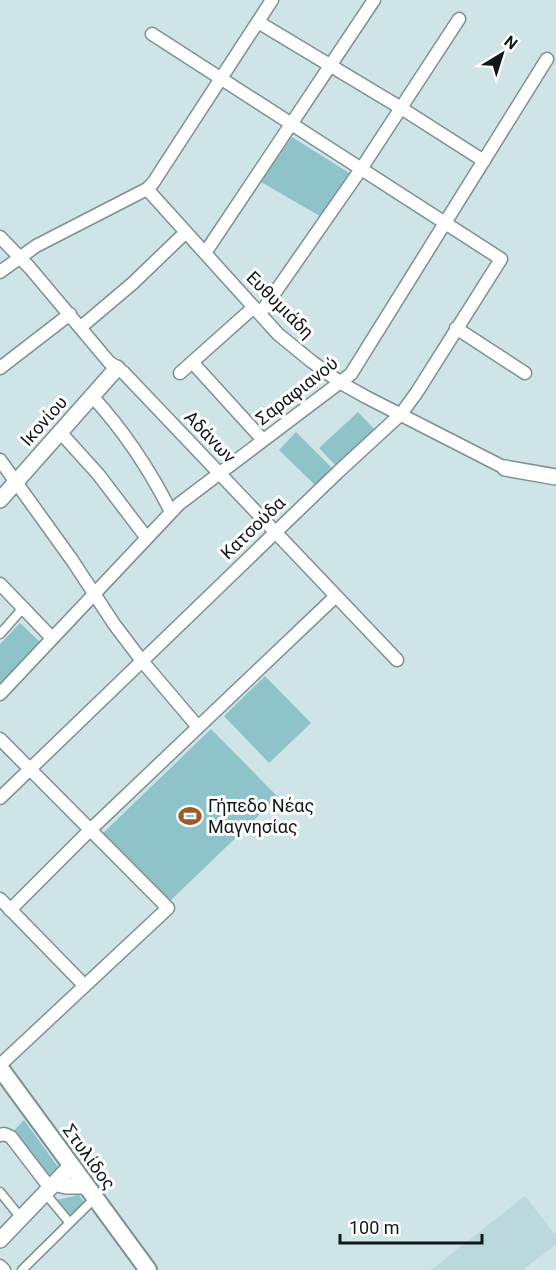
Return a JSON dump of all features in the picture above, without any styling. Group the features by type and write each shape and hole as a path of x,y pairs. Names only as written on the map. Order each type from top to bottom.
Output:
{"main road":[{"name":"Στυλίδος","path":"0,1066 148,1270"}],"street":[{"path":"0,272 20,257 147,189 272,0"},
{"path":"206,253 374,0"},
{"path":"180,373 257,311 361,169 459,19"},
{"path":"258,22 484,161"},
{"path":"152,34 291,126 444,222"},
{"name":"Σαραφιανού","path":"0,694 171,512 351,374 547,59"},
{"name":"Ευθυμιάδη","path":"147,189 278,334 341,383 505,468"},
{"name":"Κατσούδα","path":"0,798 400,414 417,392 501,259 444,222"},
{"path":"81,327 133,283 186,232"},
{"name":"Αδάνων","path":"0,237 20,257 110,362 276,531 396,660"},
{"path":"0,368 70,314"},
{"path":"456,328 525,373"},
{"path":"192,362 263,440"},
{"name":"Ικονίου","path":"0,500 117,368"},
{"path":"92,396 123,432 139,455 171,512"},
{"path":"60,432 98,474 146,537"},
{"path":"0,460 142,661 198,727"},
{"path":"505,468 556,477"},
{"path":"0,584 52,638"},
{"path":"10,910 89,831 336,596"},
{"path":"0,634 23,608"},
{"path":"0,739 168,908 0,1066"},
{"path":"0,899 85,986"},
{"path":"0,1136 4,1134 11,1137 49,1188 69,1222"},
{"path":"0,1240 71,1166"},
{"path":"21,1270 69,1222 91,1192 66,1186 49,1188"},
{"path":"0,1192 21,1218"},
{"path":"0,1266 4,1270"}],"shaded area":[{"path":"292,137 354,176 325,219 261,182"},
{"path":"358,412 376,431 337,467 319,448"},
{"path":"296,432 334,470 317,487 279,450"},
{"path":"20,623 42,644 0,689 0,644"},
{"path":"265,676 311,723 269,763 224,716"},
{"name":"Γήπεδο Νέας Μαγνησίας","path":"211,729 278,797 168,903 102,834"},
{"path":"24,1120 61,1171 50,1184 8,1137"},
{"path":"79,1195 87,1206 69,1222 56,1200"},
{"path":"525,1196 556,1236 556,1244 523,1270 431,1270"}],"place":[{"name":"Γήπεδο Νέας Μαγνησίας","path":"190,816"}]}
